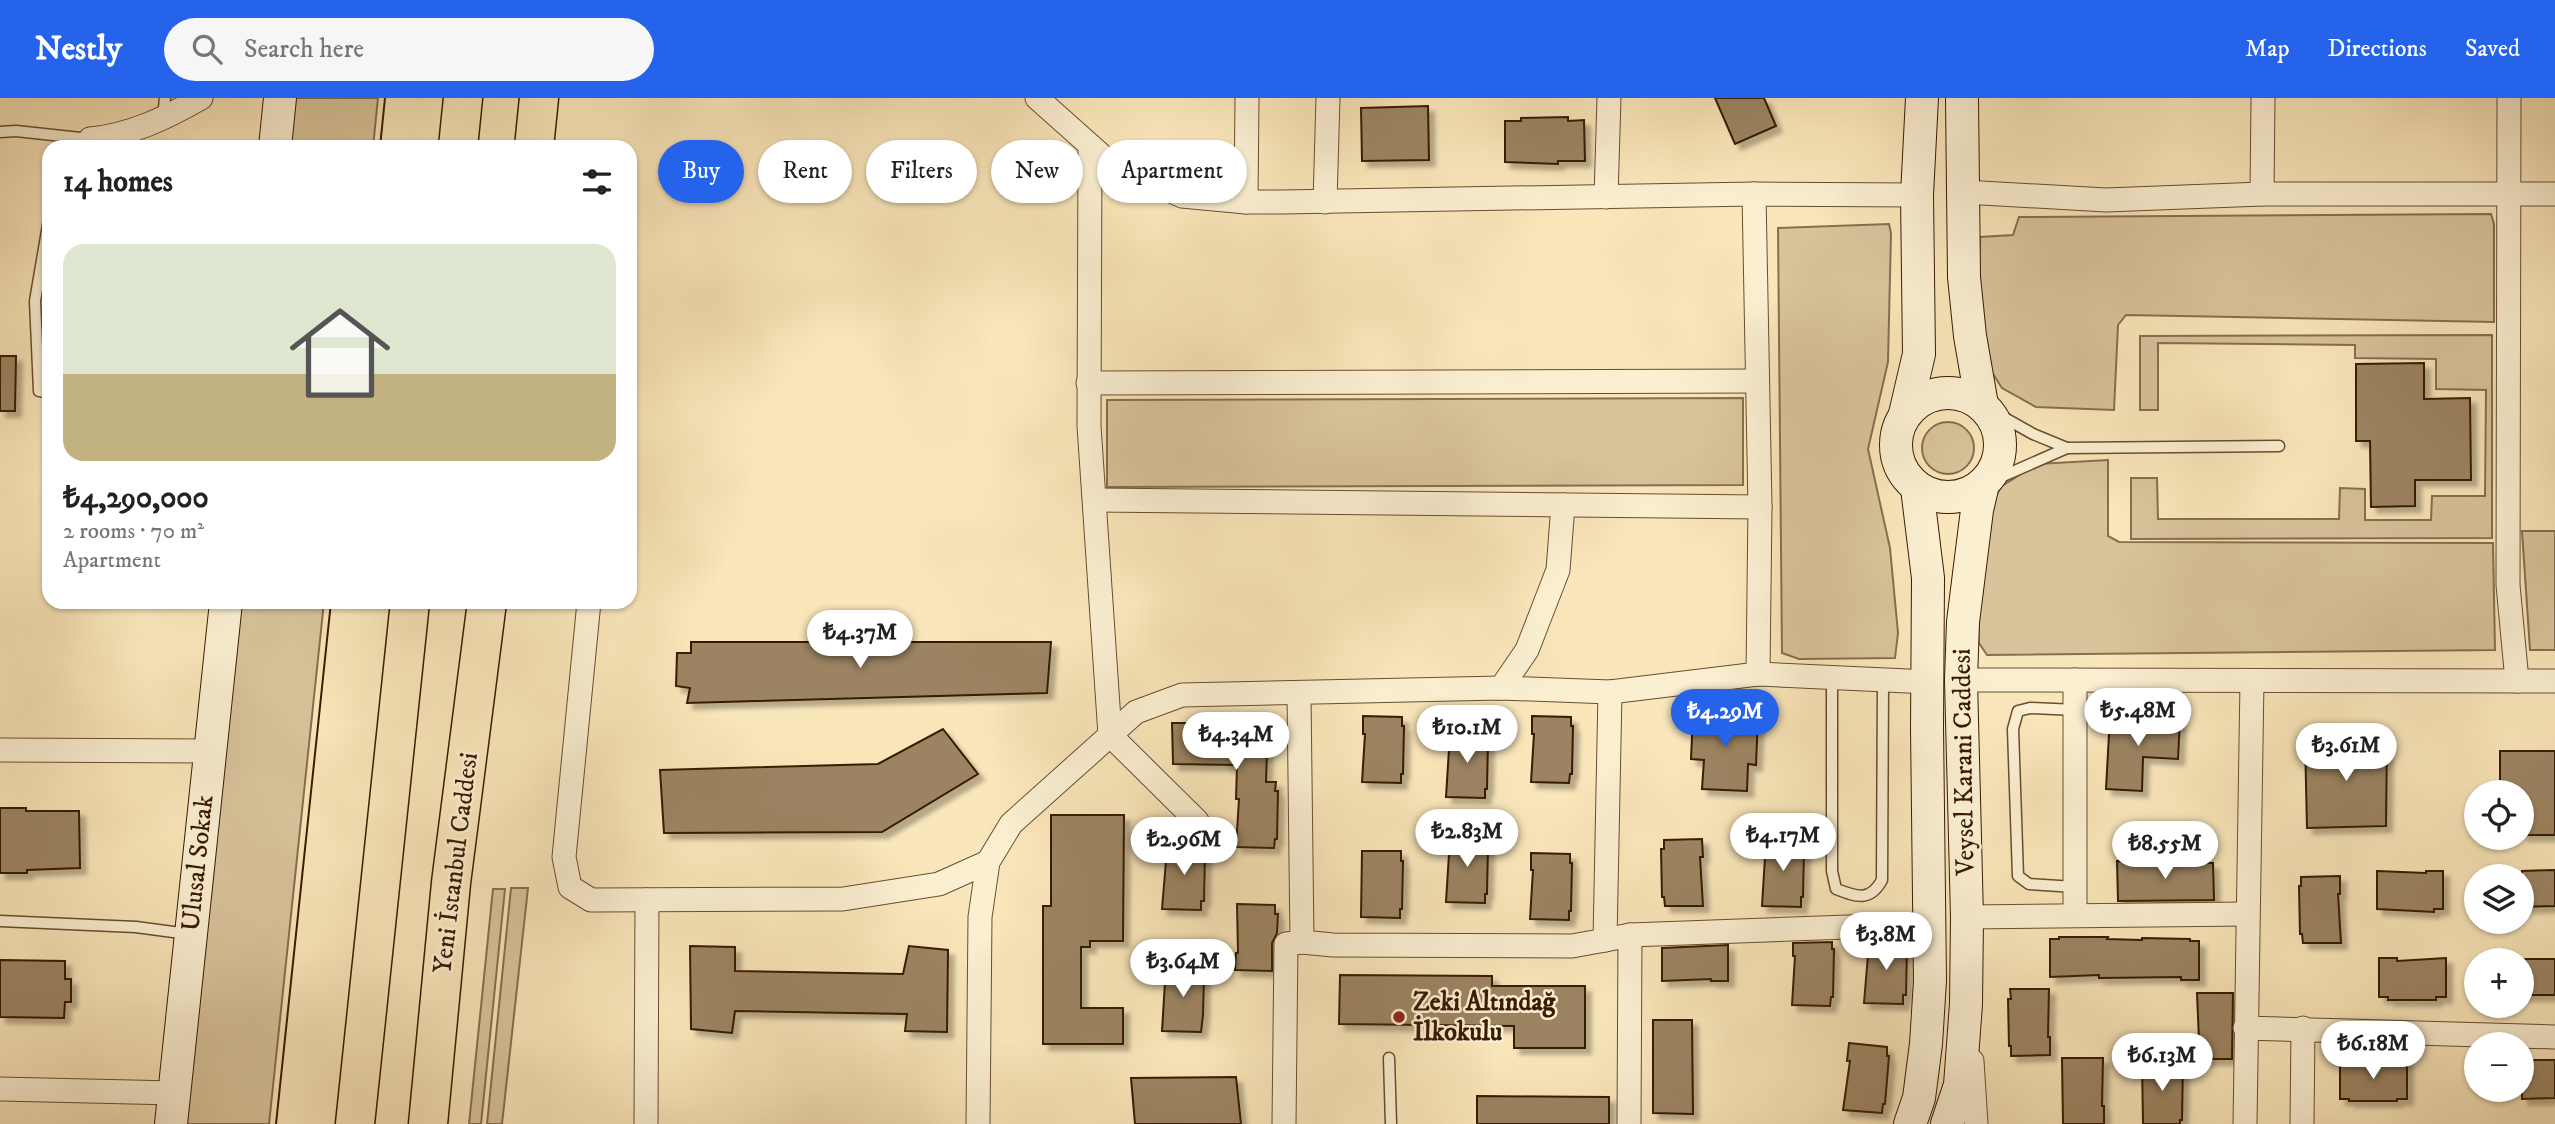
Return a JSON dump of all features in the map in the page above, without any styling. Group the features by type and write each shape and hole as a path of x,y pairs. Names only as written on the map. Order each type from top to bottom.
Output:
{"highway":[{"path":"459,140 463,98"},
{"path":"535,140 539,98"},
{"path":"355,1124 409,609"},
{"name":"Yeni İstanbul Caddesi","path":"428,1124 452,883 487,609"}],"main road":[{"path":"276,140 280,98"},
{"path":"1906,414 1918,402 1933,395 1949,393 1966,396 1982,405 1993,418 2000,435 2000,453 1994,470 1983,484 1968,494 1950,498 1933,496 1917,488 1905,477 1896,453 1898,429 1906,414 1919,354 1917,195 1922,98"},
{"path":"1962,98 1964,277 1970,336 1982,405"},
{"name":"Veysel Karani Caddesi","path":"1947,1124 1960,1084 1966,1004 1961,680 1963,622 1977,510 1983,484"},
{"name":"Veysel Karani Caddesi","path":"1910,1124 1919,1098 1926,1044 1931,924 1927,727 1928,578 1917,488"},
{"name":"Ulusal Sokak","path":"173,1109 225,609"}],"street":[{"path":"85,140 130,135 164,109 201,98"},
{"path":"1037,98 1097,152"},
{"path":"1247,98 1247,140"},
{"path":"1325,202 1328,98"},
{"path":"1606,197 1609,98"},
{"path":"2262,194 2263,98"},
{"path":"2509,98 2508,585 2517,681"},
{"path":"1090,146 1088,426 1110,735 1197,821"},
{"path":"1964,192 2106,200 2262,194 2555,194"},
{"path":"1247,202 1754,194 1917,195"},
{"path":"1754,194 1759,508 1758,674"},
{"path":"1088,383 1757,382"},
{"path":"1095,500 1759,508"},
{"path":"1502,688 1527,650 1558,570 1563,505"},
{"path":"588,609 564,857 570,887 591,900 843,899 939,884 988,862"},
{"path":"978,1124 981,917 988,862 1011,824 1136,712 1182,695 1502,688 1609,692 1758,674 1929,682"},
{"path":"1961,680 2555,681"},
{"path":"2075,680 2075,915"},
{"path":"2245,1124 2252,681"},
{"path":"1605,940 1609,692"},
{"path":"1299,694 1302,942"},
{"path":"0,750 210,751"},
{"path":"646,1124 647,900"},
{"path":"1966,917 2247,914"},
{"path":"1284,1124 1286,944 1302,942 1333,945 1572,946 1630,935 1931,924"},
{"path":"1629,1124 1630,935"},
{"path":"1966,1004 1976,1124"},
{"path":"2245,1028 2555,1037"},
{"path":"2302,1028 2302,1124"},
{"path":"0,1089 173,1109"}],"lane":[{"path":"0,132 16,131 70,140"},
{"path":"42,260 35,301 39,391 42,392"},
{"path":"1982,405 2033,434 2067,448"},
{"path":"1983,484 2067,448 2279,446"},
{"path":"1832,678 1832,871 1836,888 1853,895 1870,895 1876,891 1882,880 1883,680"},
{"path":"2075,887 2029,884 2018,876 2013,729 2018,711 2031,708 2076,709"},
{"path":"0,921 136,927 191,934"},
{"path":"1389,1058 1391,1124"}],"shaded area":[{"path":"293,98 378,98 374,140 289,140"},
{"path":"2491,214 2494,224 2494,322 2126,315 2118,325 2114,410 2036,407 2002,388 1986,363 1977,312 1980,237 2013,235 2019,217"},
{"path":"1889,224 1888,362 1868,449 1890,548 1898,633 1895,658 1799,659 1782,653 1778,228"},
{"path":"2492,335 2492,538 2131,539 2131,478 2157,478 2158,519 2339,519 2340,488 2365,489 2365,520 2431,520 2432,496 2485,496 2486,390 2436,389 2436,359 2355,358 2355,345 2158,343 2158,410 2140,410 2140,336"},
{"path":"1743,398 1743,485 1107,487 1107,400"},
{"path":"1948,422 1958,424 1966,430 1972,438 1972,458 1966,466 1958,472 1948,474 1938,472 1930,466 1924,458 1922,448 1924,438 1930,430 1938,424"},
{"path":"2108,460 2108,536 2119,542 2493,543 2495,650 1987,655 1979,643 1977,576 1987,509 2002,486 2037,464"},
{"path":"2522,531 2555,531 2555,650 2530,650"},
{"path":"239,609 323,609 269,1124 185,1124"},
{"path":"511,888 528,888 502,1124 487,1124"},
{"path":"493,889 505,889 481,1124 469,1124"}],"building":[{"path":"1715,98 1764,98 1776,126 1735,144"},
{"path":"1428,106 1429,160 1362,161 1361,108"},
{"path":"1568,117 1568,121 1584,120 1585,161 1558,161 1558,164 1505,162 1505,121"},
{"path":"0,356 16,356 15,411 0,411"},
{"path":"2424,363 2424,399 2470,398 2471,480 2415,480 2415,506 2371,507 2370,441 2356,441 2356,364"},
{"path":"691,642 1051,642 1047,693 687,703 690,688 676,686 677,653 691,653"},
{"path":"1693,714 1758,716 1756,765 1748,764 1747,791 1702,789 1704,760 1691,759"},
{"path":"1363,716 1402,717 1404,726 1401,783 1362,782 1365,734"},
{"path":"1532,716 1571,717 1572,774 1569,783 1531,782 1534,734"},
{"path":"2110,716 2180,719 2178,759 2143,757 2142,791 2106,789"},
{"path":"1172,723 1268,723 1266,782 1276,782 1275,791 1278,791 1277,839 1274,848 1236,847 1239,799 1236,799 1237,765 1173,764"},
{"path":"943,729 978,774 882,832 664,833 660,770 878,764"},
{"path":"1447,732 1486,732 1488,741 1485,798 1446,797 1449,749"},
{"path":"2305,740 2387,740 2386,826 2307,828"},
{"path":"2500,751 2555,751 2555,835 2534,835 2534,780 2500,780"},
{"path":"0,808 79,811 80,868 0,873"},
{"path":"1051,815 1124,815 1123,941 1090,941 1090,947 1081,947 1081,1008 1123,1008 1123,1044 1043,1044 1043,906 1051,906"},
{"path":"1447,836 1486,837 1488,846 1485,903 1446,902 1449,854"},
{"path":"1702,839 1703,857 1700,857 1703,906 1665,906 1662,897 1661,849 1664,849 1664,840"},
{"path":"1763,840 1802,840 1804,849 1801,907 1762,906 1765,857"},
{"path":"1164,843 1202,844 1202,853 1205,853 1204,901 1201,901 1201,910 1162,909 1166,861 1163,861"},
{"path":"1362,851 1401,851 1403,861 1400,918 1361,917"},
{"path":"1531,853 1570,854 1572,863 1569,920 1530,919 1533,870"},
{"path":"2117,861 2213,863 2214,900 2118,901"},
{"path":"2555,870 2555,906 2534,907 2534,871"},
{"path":"2377,871 2443,871 2443,909 2434,909 2434,912 2377,909"},
{"path":"2340,876 2338,894 2341,943 2303,943 2300,934 2301,877"},
{"path":"1237,904 1275,905 1275,914 1278,914 1277,933 1272,943 1272,971 1235,970 1238,953"},
{"path":"2059,937 2199,941 2199,980 2181,980 2181,977 2099,978 2099,975 2050,977 2050,939"},
{"path":"1905,939 1906,995 1903,995 1903,1004 1864,1003 1868,955 1865,955 1866,940"},
{"path":"1832,942 1833,997 1830,1006 1792,1005 1795,956 1793,943"},
{"path":"1728,945 1728,981 1662,981 1662,948"},
{"path":"690,946 735,947 735,971 903,974 909,946 948,950 947,1032 905,1031 907,1014 735,1011 732,1033 691,1029"},
{"path":"2379,958 2397,958 2397,961 2446,958 2446,997 2436,997 2436,1000 2388,1000 2388,997 2379,997"},
{"path":"2534,959 2555,959 2555,995 2534,995"},
{"path":"0,960 65,961 65,979 71,979 71,1002 65,1002 64,1018 0,1017"},
{"path":"1163,965 1202,966 1204,975 1201,1032 1162,1031 1165,982"},
{"path":"1340,975 1492,976 1492,986 1585,986 1585,1048 1514,1048 1514,1026 1339,1024"},
{"path":"2010,989 2049,989 2050,1055 2011,1056 2008,999 2011,999"},
{"path":"2197,993 2233,993 2232,1059 2196,1059 2196,1041 2199,1041"},
{"path":"1653,1020 1692,1020 1693,1114 1653,1113"},
{"path":"1849,1043 1887,1047 1889,1056 1882,1113 1843,1110 1850,1061 1847,1061"},
{"path":"2062,1058 2103,1058 2104,1124 2063,1124"},
{"path":"2340,1060 2407,1060 2407,1099 2340,1099"},
{"path":"2534,1060 2555,1060 2555,1098 2534,1099"},
{"path":"2142,1062 2183,1063 2180,1124 2143,1124"},
{"path":"1236,1077 1241,1124 1135,1124 1131,1078"},
{"path":"1477,1096 1609,1097 1609,1124 1477,1124"}],"tram line":[{"path":"381,140 385,98"},
{"path":"276,1124 330,609"}],"place":[{"name":"Zeki Altındağ İlkokulu","path":"1399,1017"}]}
